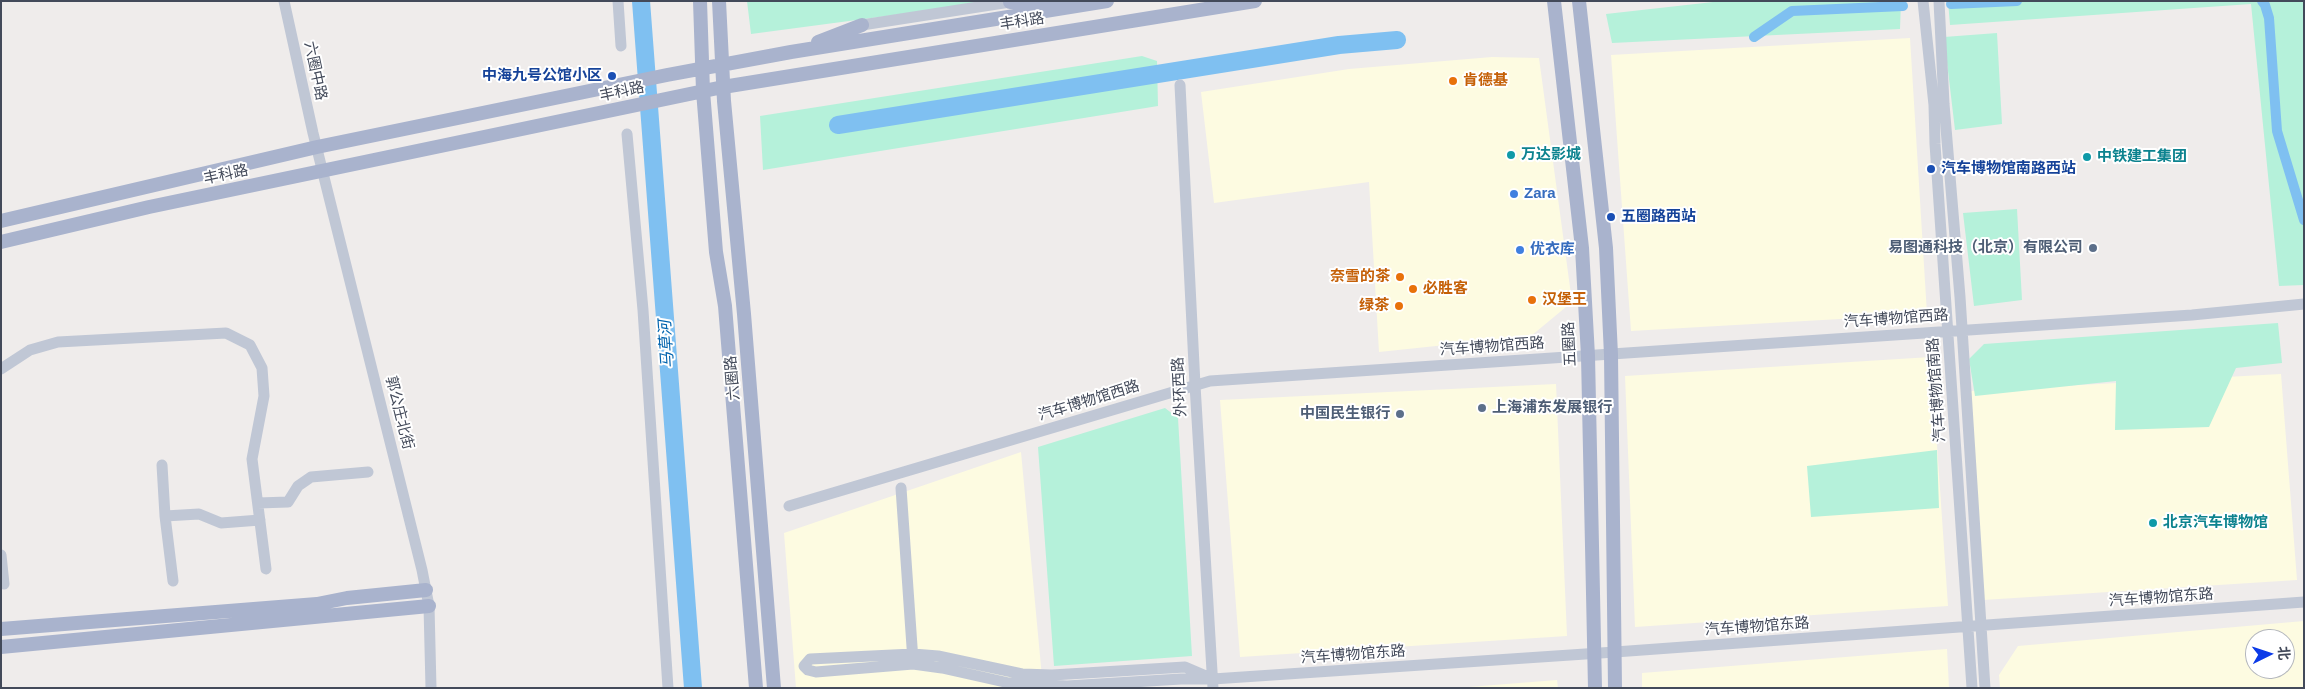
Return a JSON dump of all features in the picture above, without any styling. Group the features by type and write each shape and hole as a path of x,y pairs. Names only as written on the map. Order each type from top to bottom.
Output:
{"main road":[{"name":"六圈路","path":"700,1 704,69 703,91 716,252 725,306 756,688"},
{"name":"六圈路","path":"719,1 723,87 774,688"},
{"path":"1010,2 1051,1"},
{"path":"1062,1 1089,4"},
{"name":"丰科路","path":"1,221 318,148 722,65 1106,1"},
{"name":"丰科路","path":"1,242 149,207 723,87 1255,1"},
{"name":"五圈路","path":"1554,1 1582,248 1588,356 1595,688"},
{"path":"1579,1 1606,248 1611,354 1616,688"},
{"path":"791,52 862,25"},
{"path":"1,629 317,604 347,598 426,590"},
{"path":"1,647 429,606"}],"street":[{"name":"六圈中路","path":"284,1 318,148"},
{"path":"618,1 621,46"},
{"name":"汽车博物馆南路","path":"1923,1 1934,106 1972,688"},
{"name":"汽车博物馆南路","path":"1940,1 1944,104 1962,330 1985,688"},
{"name":"丰科路","path":"862,25 1010,2"},
{"name":"外环西路","path":"1180,85 1195,385 1213,683"},
{"path":"626,134 643,310 668,688"},
{"name":"郭公庄北街","path":"318,148 426,590 429,606 431,688"},
{"name":"汽车博物馆西路","path":"789,506 1210,381 2192,315 2304,304"},
{"path":"1,369 30,350 58,342 226,333 250,345 262,368 264,396 252,459 266,569"},
{"path":"162,465 165,516 173,581"},
{"path":"258,503 288,502 298,486 311,477 368,472"},
{"path":"901,488 913,659"},
{"path":"165,516 199,514 221,523 260,520"},
{"path":"1,555 4,584"},
{"name":"汽车博物馆东路","path":"1213,683 1594,653 1982,627 2304,602"},
{"path":"913,659 810,659 804,666 808,670 816,672 938,656 1022,674 1052,676 1186,666 1213,683"}],"shaded area":[{"path":"1910,38 1927,314 1631,331 1611,55"},
{"path":"1492,57 1539,58 1572,302 1531,336 1379,352 1369,182 1214,203 1201,92 1349,69"},
{"path":"1931,357 1948,606 1635,627 1625,376"},
{"path":"2281,374 2297,580 1983,600 1971,391"},
{"path":"1556,384 1567,636 1240,657 1220,400"},
{"path":"1021,452 1043,688 796,688 784,533"},
{"path":"2304,621 2304,688 2000,688 1999,675 2018,646"},
{"path":"1947,649 1949,688 1642,688 1642,673"},
{"path":"1557,680 1558,688 1456,688"}],"green space":[{"path":"747,1 1000,1 751,34"},
{"path":"1722,1 1901,1 1900,29 1612,43 1606,14"},
{"path":"1948,1 2304,1 2304,285 2279,286 2251,4 1950,25"},
{"path":"1997,33 2002,124 1955,130 1944,37"},
{"path":"1142,56 1157,61 1158,106 763,170 760,116"},
{"path":"2017,209 2022,300 1974,306 1963,213"},
{"path":"2278,323 2282,363 2236,368 2209,427 2115,430 2116,381 1975,396 1969,359 1984,344"},
{"path":"1165,408 1178,418 1192,656 1054,666 1038,447"},
{"path":"1937,450 1939,508 1811,517 1807,466"}],"waterway":[{"name":"马草河","path":"641,1 693,688"},
{"path":"1951,4 2017,1"},
{"path":"2262,1 2269,18 2277,131 2304,220"},
{"path":"1754,37 1792,11 1903,6"},
{"path":"838,125 1339,45 1397,40"}],"place":[{"name":"中海九号公馆小区","path":"612,76"},
{"name":"肯德基","path":"1453,81"},
{"name":"万达影城","path":"1511,155"},
{"name":"中铁建工集团","path":"2087,157"},
{"name":"汽车博物馆南路西站","path":"1931,169"},
{"name":"Zara","path":"1514,194"},
{"name":"五圈路西站","path":"1611,217"},
{"name":"易图通科技（北京）有限公司","path":"2093,248"},
{"name":"优衣库","path":"1520,250"},
{"name":"奈雪的茶","path":"1400,277"},
{"name":"必胜客","path":"1413,289"},
{"name":"汉堡王","path":"1532,300"},
{"name":"绿茶","path":"1399,306"},
{"name":"上海浦东发展银行","path":"1482,408"},
{"name":"中国民生银行","path":"1400,414"},
{"name":"北京汽车博物馆","path":"2153,523"}]}
